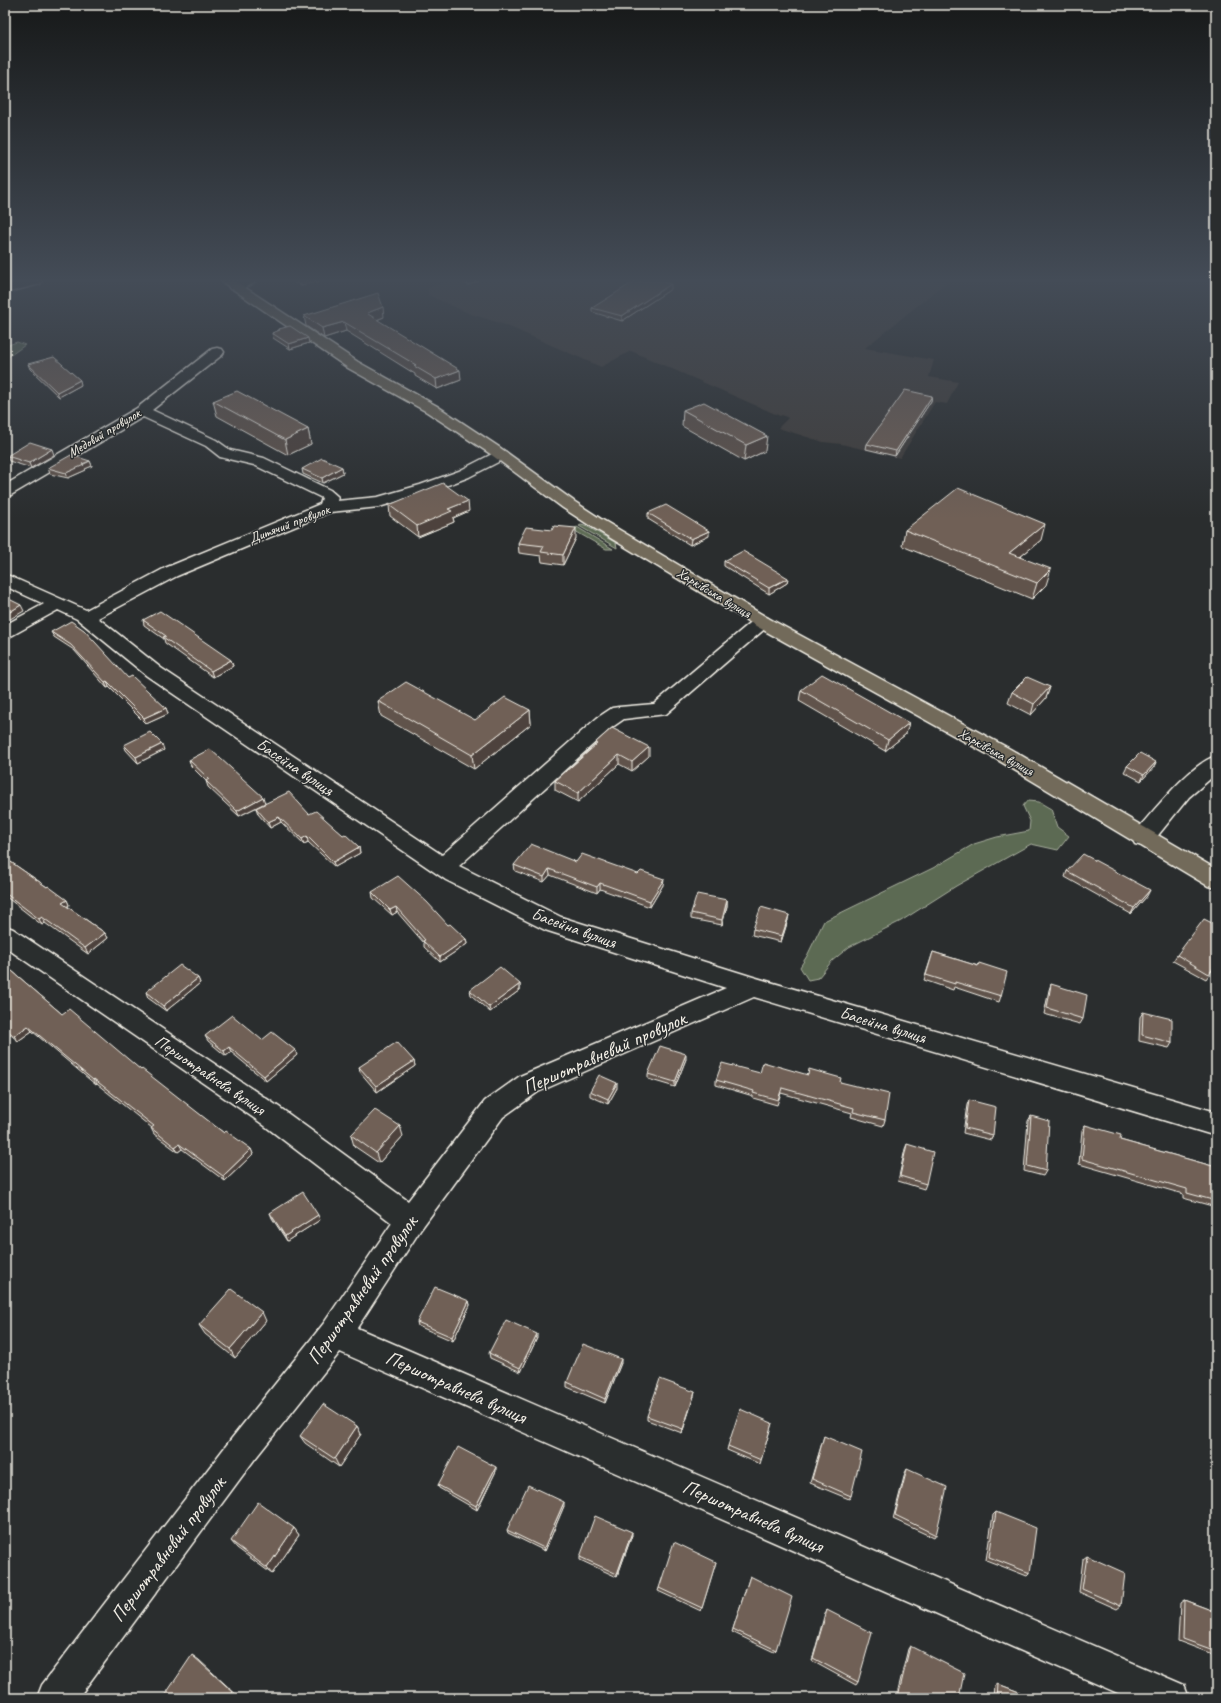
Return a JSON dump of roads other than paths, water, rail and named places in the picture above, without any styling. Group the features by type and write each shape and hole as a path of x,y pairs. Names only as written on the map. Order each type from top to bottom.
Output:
{"main road":[{"name":"Харківська вулиця","path":"347,360 432,409 501,455 569,505 595,522 762,622 1003,754 1216,880"}],"street":[{"name":"Медовий провулок","path":"5,492 142,411 206,360"},
{"path":"142,411 211,443 225,454 259,461 324,493 330,497 327,507"},
{"name":"Дитячий провулок","path":"86,617 171,572 327,507 379,502 426,488 464,474 501,455"},
{"name":"Басейна вулиця","path":"5,579 86,617 154,672 443,867 553,924 753,987 1216,1124"},
{"path":"5,632 58,603"},
{"path":"443,867 604,723 619,713 659,710 762,622"},
{"path":"1143,838 1182,792 1216,763"},
{"name":"Першотравнева вулиця","path":"5,935 270,1115 411,1220"},
{"name":"Першотравневий провулок","path":"55,1698 243,1449 335,1334 411,1220 494,1109 523,1088 536,1081 753,987"},
{"name":"Першотравнева вулиця","path":"335,1334 1171,1698"}]}
